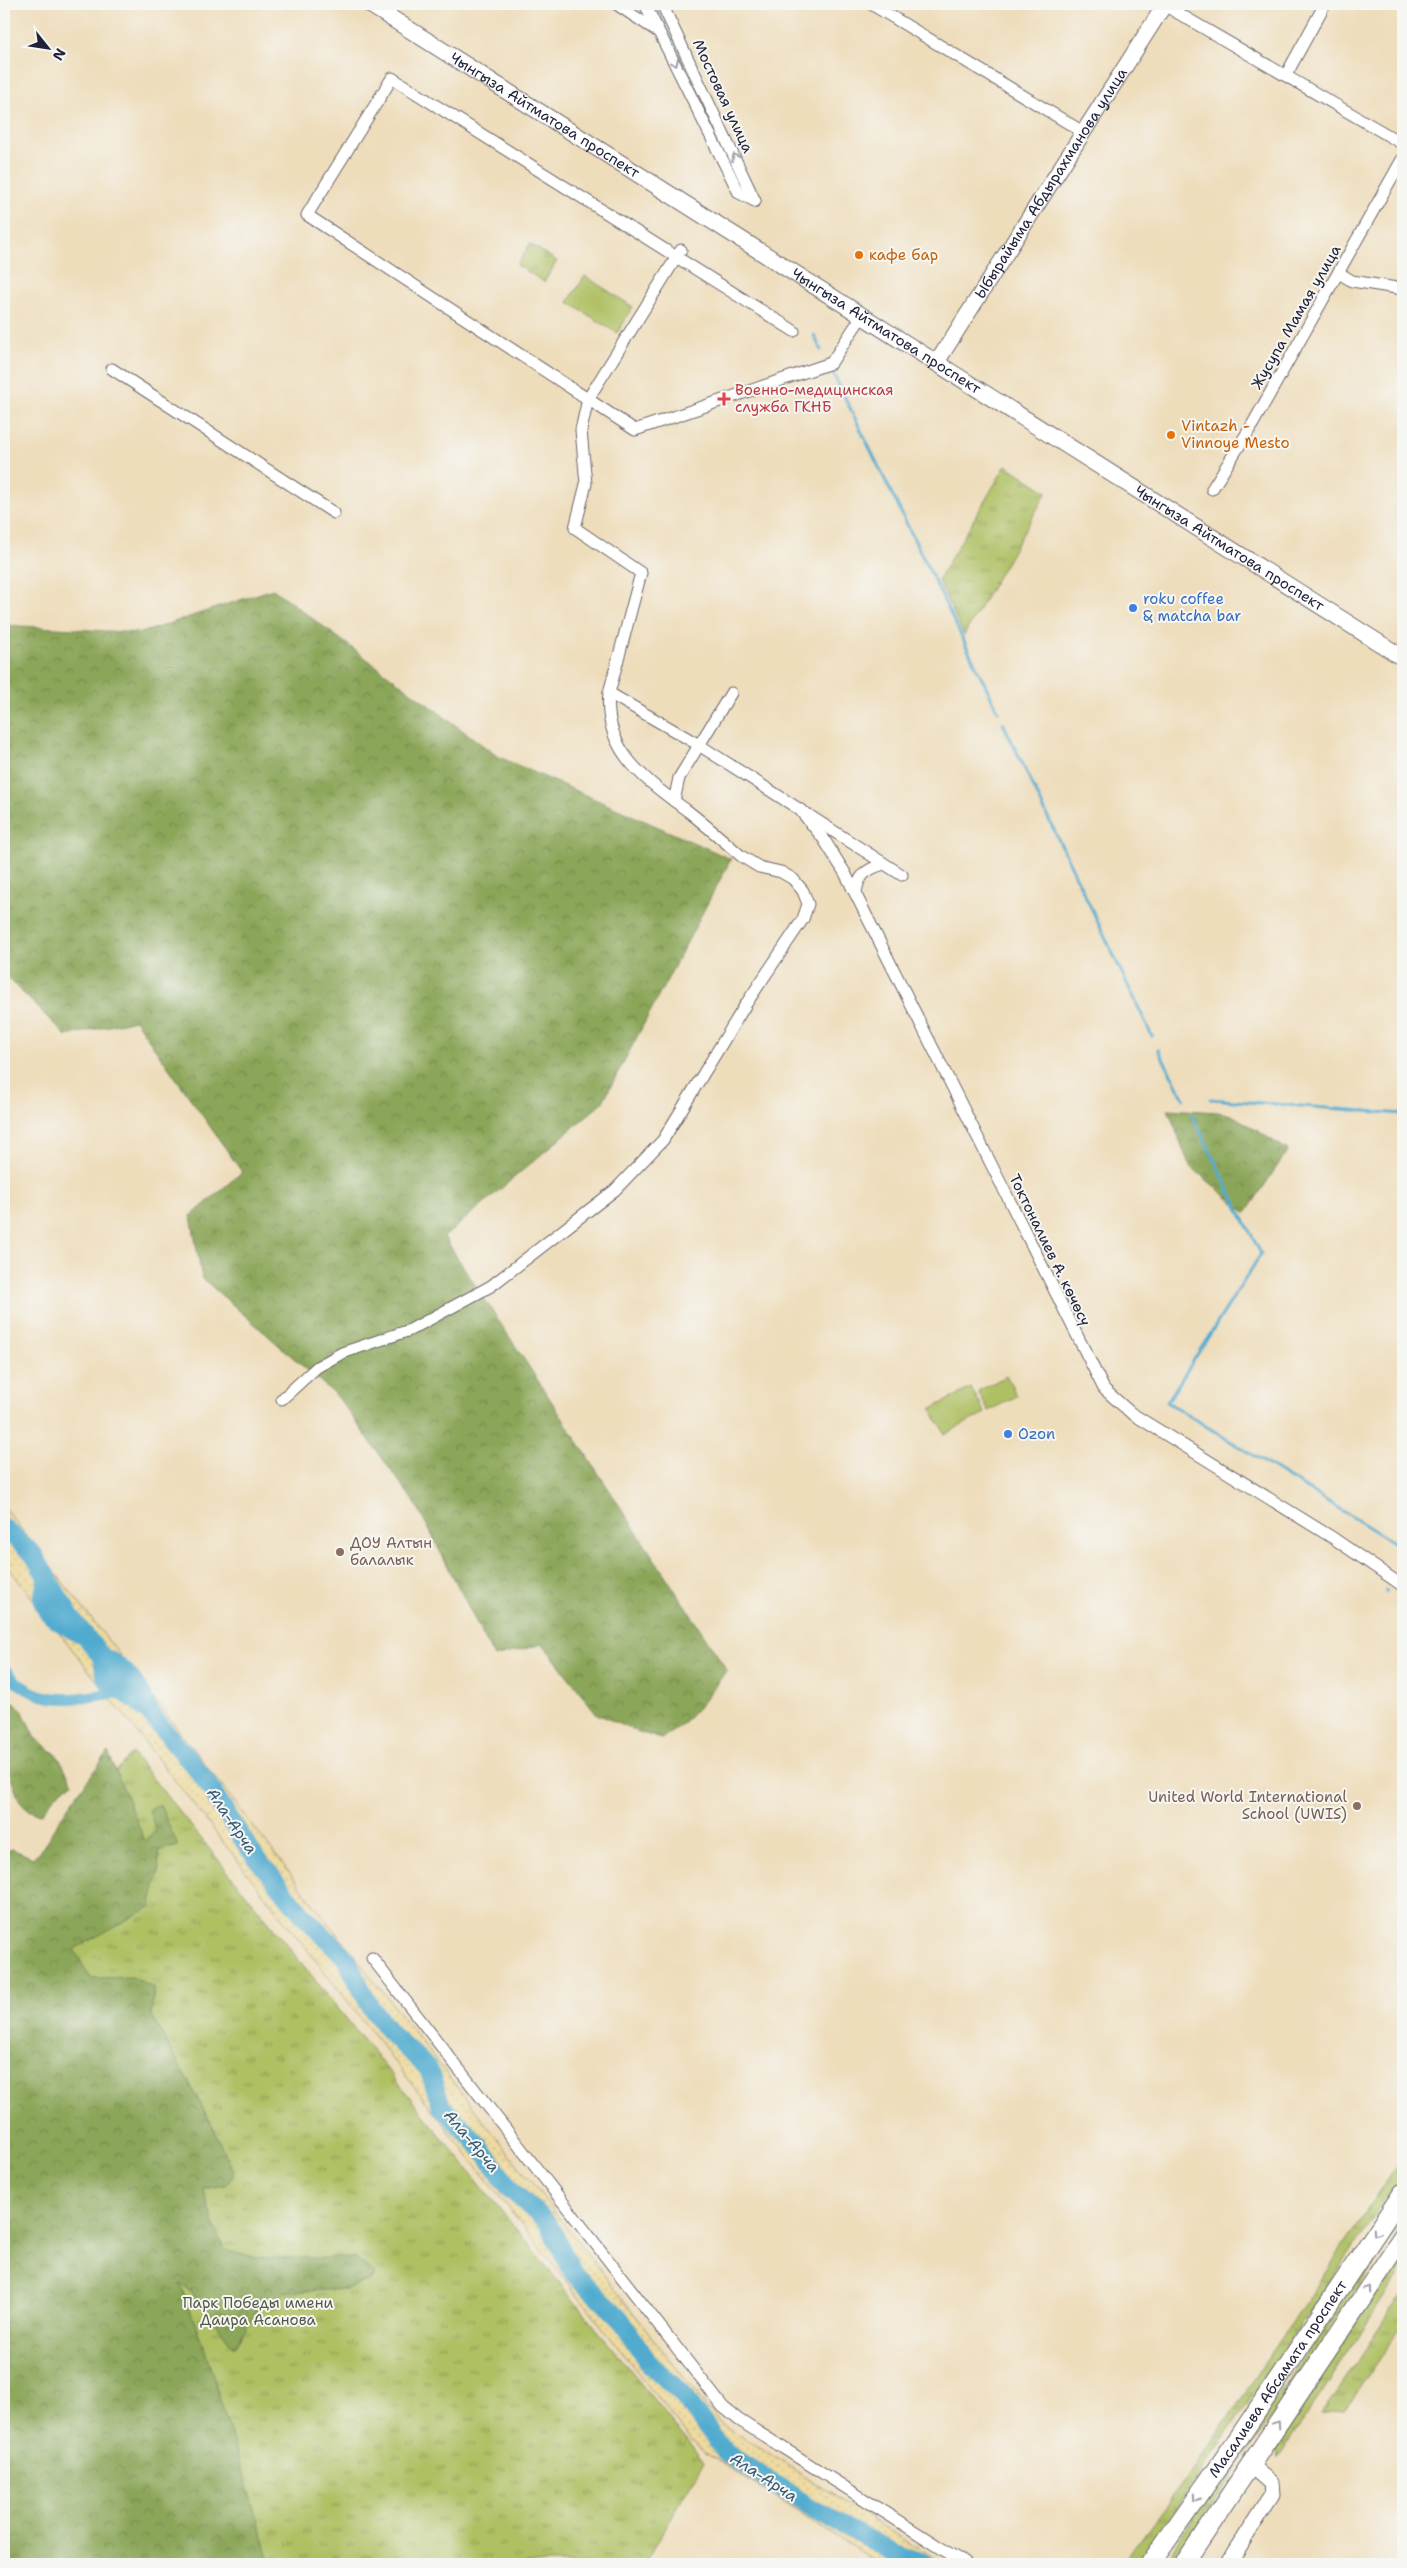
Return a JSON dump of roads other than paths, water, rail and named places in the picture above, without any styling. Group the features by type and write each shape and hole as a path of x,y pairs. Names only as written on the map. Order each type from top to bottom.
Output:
{"main road":[{"name":"Чынгыза Айтматова проспект","path":"369,4 1403,658"},
{"name":"Масалиева Абсамата проспект","path":"1150,2564 1238,2438 1403,2193"},
{"name":"Масалиева Абсамата проспект","path":"1184,2564 1403,2237"}],"street":[{"path":"616,4 659,32"},
{"path":"645,4 659,32"},
{"name":"Мостовая улица","path":"659,32 739,193 755,201 662,4"},
{"path":"872,4 1083,132"},
{"path":"1165,4 1403,144"},
{"name":"Ыбырайыма Абдырахманова улица","path":"937,362 1165,4"},
{"path":"1286,75 1325,4"},
{"path":"794,331 679,253 392,78 307,215 635,430 831,363 862,316"},
{"name":"Жусупа Мамая улица","path":"1212,490 1251,427 1403,158"},
{"path":"282,1399 317,1367 342,1353 410,1330 491,1286 615,1190 663,1140 746,1004 803,919 808,904 803,891 793,878 780,872 759,867 742,856 635,770 615,739 607,713 609,693 641,574 575,528 586,484 581,430 588,400 679,253"},
{"path":"1339,273 1352,281 1403,288"},
{"path":"112,370 334,513"},
{"path":"609,693 699,745 902,875"},
{"path":"674,801 679,778 731,693"},
{"name":"Токтоналиев А. көчөсү","path":"800,810 835,855 856,893 1104,1389 1131,1412 1325,1534 1403,1586"},
{"path":"856,893 857,884 866,871 884,864"},
{"path":"372,1958 723,2408 966,2564"},
{"path":"1228,2564 1272,2495 1271,2483 1250,2465"}],"waterway":[{"path":"654,4 722,145"},
{"path":"814,335 821,350"},
{"path":"830,367 998,711"},
{"path":"1003,723 1152,1036"},
{"path":"1158,1049 1184,1099"},
{"path":"1210,1099 1403,1114"},
{"path":"1192,1115 1261,1254 1167,1402 1396,1544 1403,1559"},
{"name":"Ала-Арча","path":"4,1528 33,1554 71,1618 102,1657 106,1678 115,1687 136,1700 152,1716 203,1777 250,1850 303,1915 345,1957 371,2008 393,2036 428,2068 442,2107 480,2146 511,2190 548,2223 574,2274 619,2317 648,2362 679,2391 726,2453 818,2512 890,2551 923,2564"},
{"path":"47,1576 43,1597 44,1606 56,1620 78,1633"},
{"path":"102,1657 124,1671 140,1692 148,1708"},
{"path":"4,1668 16,1682 29,1691 43,1696 73,1698 122,1692"}],"place":[{"name":"кафе бар","path":"859,255"},
{"name":"Военно-медицинская служба ГКНБ","path":"724,399"},
{"name":"Vintazh - Vinnoye Mesto","path":"1171,435"},
{"name":"roku coffee & matcha bar","path":"1133,608"},
{"name":"Ozon","path":"1008,1434"},
{"name":"ДОУ Алтын балалык","path":"340,1552"},
{"name":"United World International School (UWIS)","path":"1357,1806"}],"park label":[{"name":"Парк Победы имени Даира Асанова","path":"258,2312"}]}
